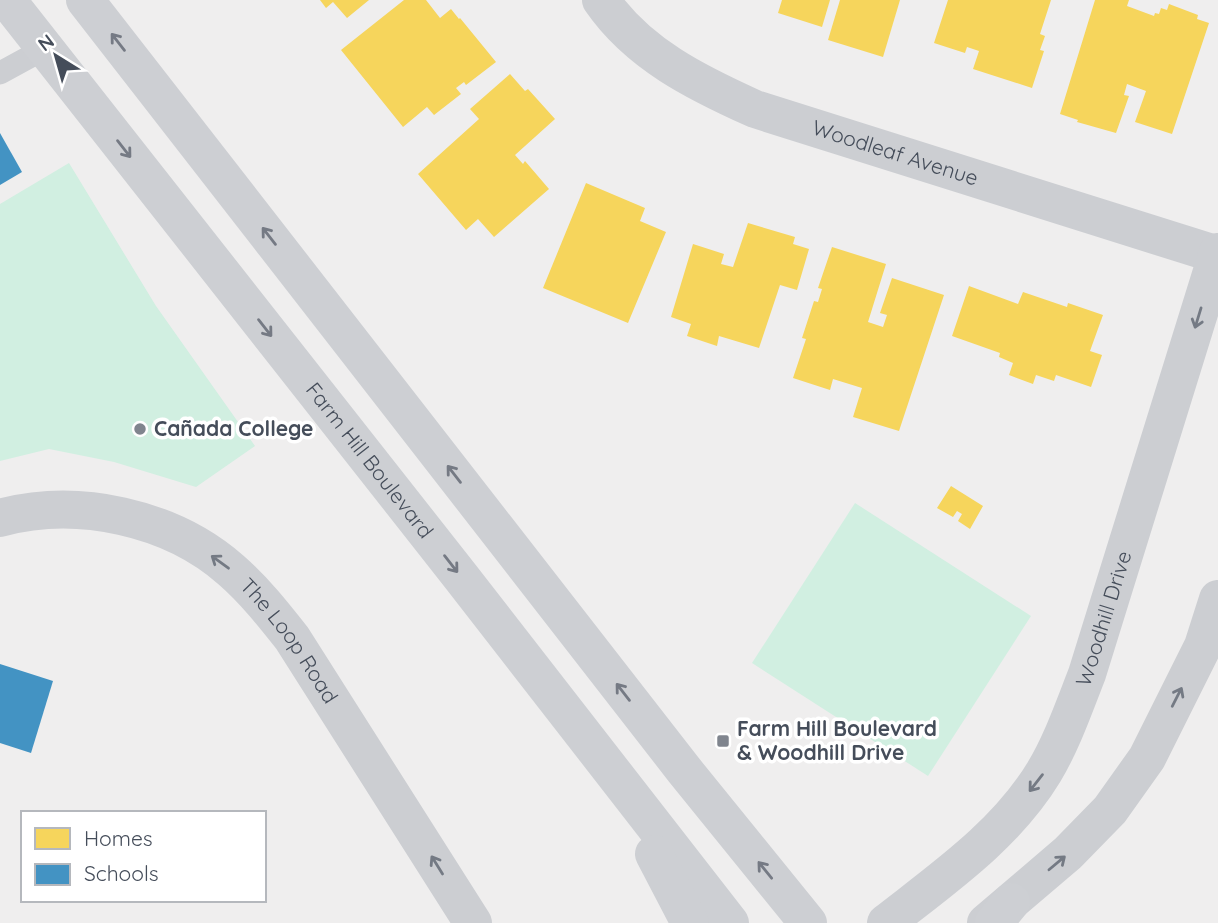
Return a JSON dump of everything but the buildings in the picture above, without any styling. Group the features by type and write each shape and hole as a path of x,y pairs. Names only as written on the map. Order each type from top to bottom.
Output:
{"main road":[{"name":"Farm Hill Boulevard","path":"7,0 730,923"},
{"path":"85,0 676,760 808,923"},
{"path":"606,762 690,923"}],"street":[{"name":"Woodleaf Avenue","path":"601,0 610,13 651,52 699,84 755,109 1218,254"},
{"name":"Woodhill Drive","path":"886,923 972,855 1010,816 1044,773 1087,674 1218,254"},
{"name":"The Loop Road","path":"0,519 28,511 80,510 136,520 192,542 229,568 259,597 292,638 473,923"},
{"path":"997,916 1068,853 1110,810 1147,758 1203,646 1218,599"}],"lane":[{"path":"0,74 44,49"}],"green space":[{"path":"69,163 156,306 255,446 196,487 114,462 49,449 0,461 0,204"},
{"path":"855,503 1031,616 928,776 752,663"}],"place":[{"name":"Cañada College","path":"140,429"},
{"name":"Farm Hill Boulevard & Woodhill Drive","path":"723,741"}]}
